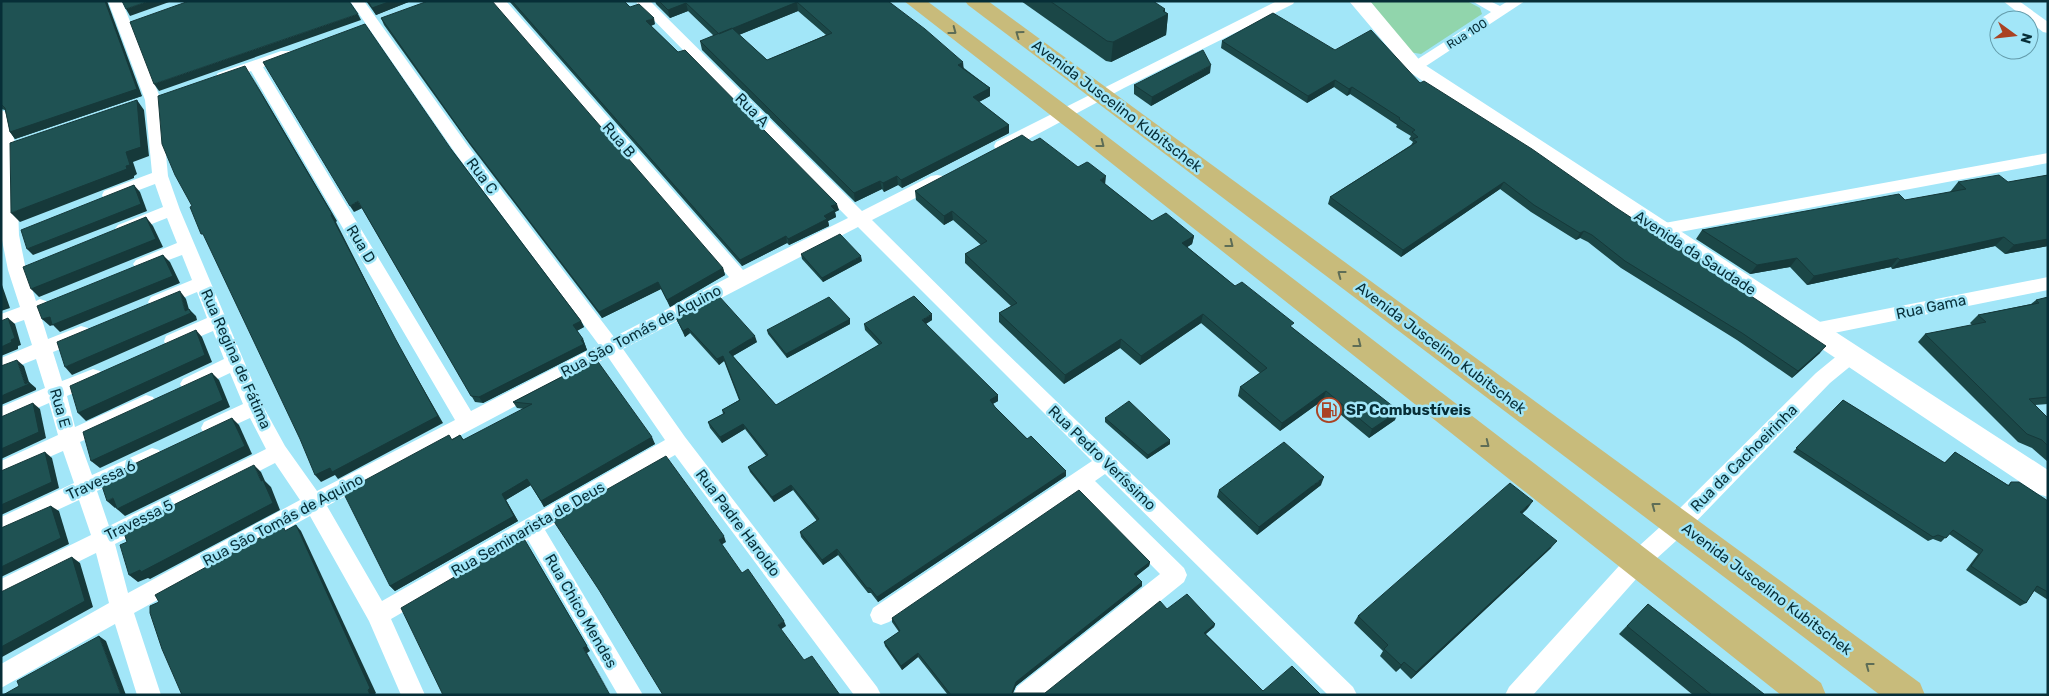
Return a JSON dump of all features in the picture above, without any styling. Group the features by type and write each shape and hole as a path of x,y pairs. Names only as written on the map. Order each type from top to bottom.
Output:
{"main road":[{"path":"914,1 1063,114 1809,695"},
{"name":"Avenida Juscelino Kubitschek","path":"975,1 1908,695"}],"street":[{"name":"Rua Regina de Fátima","path":"114,1 132,22 158,98 160,176 172,210 254,407 278,452 314,503 378,616 414,695"},
{"name":"Rua C","path":"357,1 462,150 612,348"},
{"name":"Rua B","path":"498,1 740,278"},
{"name":"Rua A","path":"642,1 861,219"},
{"path":"989,152 1288,1"},
{"name":"Avenida da Saudade","path":"1360,1 1415,67 1659,230 2048,484"},
{"path":"1479,1 1502,12"},
{"name":"Rua 100","path":"1415,67 1518,1"},
{"path":"2010,1 2048,29"},
{"path":"355,28 390,16"},
{"path":"209,81 300,48"},
{"name":"Rua D","path":"255,65 467,422"},
{"path":"135,106 158,98"},
{"name":"Rua E","path":"1,115 12,148 13,234 9,274 29,310 84,487 103,538 121,608 150,695"},
{"path":"1659,230 2048,158"},
{"name":"Rua São Tomás de Aquino","path":"1,677 121,608 314,503 612,348 740,278 861,219 955,170"},
{"path":"98,200 160,176"},
{"path":"108,235 172,210"},
{"name":"Rua Pedro Veríssimo","path":"861,219 988,348 1345,695"},
{"path":"126,271 187,246"},
{"path":"9,274 35,263"},
{"name":"Rua Gama","path":"1814,330 2048,282"},
{"path":"140,309 202,283"},
{"path":"1,321 56,299"},
{"path":"155,349 218,321"},
{"path":"1,366 95,327"},
{"name":"Rua Padre Haroldo","path":"612,348 678,443 869,695"},
{"name":"Rua da Cachoeirinha","path":"1517,695 1637,562 1679,524 1823,378 1851,355"},
{"path":"1,470 236,362"},
{"path":"1,416 110,368"},
{"path":"192,437 254,407"},
{"name":"Rua Seminarista de Deus","path":"378,616 678,443"},
{"name":"Travessa 6","path":"1,527 165,450"},
{"name":"Travessa 5","path":"1,590 278,452"},
{"path":"881,616 1107,462"},
{"path":"1025,695 1176,575 1081,481"},
{"name":"Rua Chico Mendes","path":"532,527 630,695"}],"green space":[{"path":"1370,1 1467,1 1480,8 1482,14 1421,54 1409,52"}],"building":[{"path":"1,1 105,1 137,89 10,132 5,108 1,104"},
{"path":"122,1 149,1 126,9"},
{"path":"189,1 349,1 358,14 154,84 130,22"},
{"path":"368,1 391,1 372,8"},
{"path":"428,1 492,1 723,268 667,300 658,282 599,312 466,138 381,18"},
{"path":"512,1 624,1 630,7 639,4 654,18 646,21 678,52 685,50 837,204 831,206 835,210 824,216 827,219 788,239 786,236 740,260"},
{"path":"659,1 888,1 925,29 963,62 958,65 990,88 973,97 1009,125 901,180 897,176 883,183 880,181 854,193 700,41 718,33 686,3 668,10","holes":["797,2 832,33 767,60 733,28"]},
{"path":"1050,1 1153,1 1165,9 1163,11 1168,14 1113,42 1107,41"},
{"path":"1273,13 1335,50 1371,30 1420,83 1424,81 1532,149 1653,232 1664,238 1668,237 1721,273 1718,274 1826,346 1798,371 1742,333 1625,261 1592,235 1584,231 1580,233 1534,205 1504,182 1403,250 1330,197 1417,142 1413,139 1418,137 1412,132 1415,130 1352,87 1349,89 1335,80 1308,96 1222,41"},
{"path":"365,24 451,149 581,321 573,325 583,339 581,340 584,344 479,397 471,396 358,201 350,206 263,62"},
{"path":"1203,50 1211,65 1152,97 1134,85"},
{"path":"245,66 332,214 396,340 438,416 332,472 330,468 315,475 300,439 203,234 201,234 190,207 192,206 175,175 162,144 158,96"},
{"path":"137,100 141,147 126,152 130,165 126,166 127,169 11,213 10,143"},
{"path":"1022,135 1032,142 1040,138 1078,167 1087,162 1089,163 1106,176 1100,180 1152,221 1166,213 1194,236 1182,243 1235,286 1242,282 1294,323 1290,326 1399,411 1372,429 1326,391 1282,423 1240,387 1267,368 1203,314 1141,356 1121,339 1065,375 999,313 1017,303 965,254 987,241 952,211 944,216 915,191"},
{"path":"1999,175 2008,182 2048,175 2048,239 2014,245 2004,237 1900,260 1898,258 1814,276 1797,258 1757,265 1702,230 1899,194 1905,200 1966,189 1958,182"},
{"path":"134,185 141,204 27,249 21,230"},
{"path":"146,217 156,239 31,289 23,267"},
{"path":"840,234 861,256 822,278 801,254"},
{"path":"163,255 173,276 52,325 50,317 42,319 37,306"},
{"path":"180,291 185,311 189,309 191,313 65,367 57,342"},
{"path":"718,295 755,336 729,352 776,405 882,343 864,324 914,296 932,314 922,320 998,395 990,400 995,407 1027,439 1031,436 1066,471 877,597 870,588 867,588 837,549 822,560 800,532 819,519 791,485 772,497 748,467 768,455 743,424 720,437 708,422 725,413 722,410 740,400 723,356 717,359 688,328 683,331 676,318"},
{"path":"829,297 850,319 786,354 767,330"},
{"path":"2048,297 2048,397 2029,399 2048,418 2048,446 2042,440 2027,434 1925,334 1986,322 1978,315 2039,303 2036,300"},
{"path":"8,318 15,338 11,340 12,342 1,347 1,321"},
{"path":"196,330 205,355 78,413 70,386"},
{"path":"596,359 652,437 541,501 527,479 502,494 514,516 390,586 343,492 449,435 452,440 460,435 463,440 532,404 513,402"},
{"path":"17,360 25,384 29,382 29,384 1,396 1,366"},
{"path":"212,373 223,400 91,461 83,432"},
{"path":"1843,400 1945,463 1955,452 2009,486 2011,482 2019,482 2048,501 2048,592 2037,586 2026,603 1971,566 1983,550 1953,530 1946,538 1938,535 1933,537 1796,448"},
{"path":"1129,401 1170,440 1148,455 1105,418"},
{"path":"33,403 39,432 1,449 1,417"},
{"path":"232,418 245,446 117,509 113,498 107,501 100,480"},
{"path":"1284,442 1324,477 1259,527 1219,490"},
{"path":"45,452 52,482 1,505 1,471"},
{"path":"666,456 724,536 719,540 742,573 748,569 784,621 778,625 804,660 812,656 840,695 663,695 599,590 553,520"},
{"path":"254,465 273,503 141,572 140,570 129,575 120,545 127,542 123,530"},
{"path":"1510,483 1533,501 1520,512 1557,541 1416,672 1404,662 1401,665 1384,649 1388,645 1358,616"},
{"path":"1079,490 1150,562 1134,574 1142,582 1016,682 1012,693 1045,693 1160,601 1167,609 1187,594 1215,624 1204,633 1263,691 1292,666 1321,695 951,695 918,653 901,666 884,642 900,631 892,618"},
{"path":"51,506 61,538 1,567 1,528"},
{"path":"283,525 285,531 296,525 370,688 368,690 370,695 182,695 162,649 150,613 150,606 159,602 155,595"},
{"path":"523,537 587,646 583,648 610,695 443,695 401,608"},
{"path":"72,557 85,601 1,647 1,592"},
{"path":"1648,604 1764,694 1712,695 1627,626"},
{"path":"99,636 121,695 3,695 19,686 17,681"}],"place":[{"name":"SP Combustíveis","path":"1329,410"}]}
